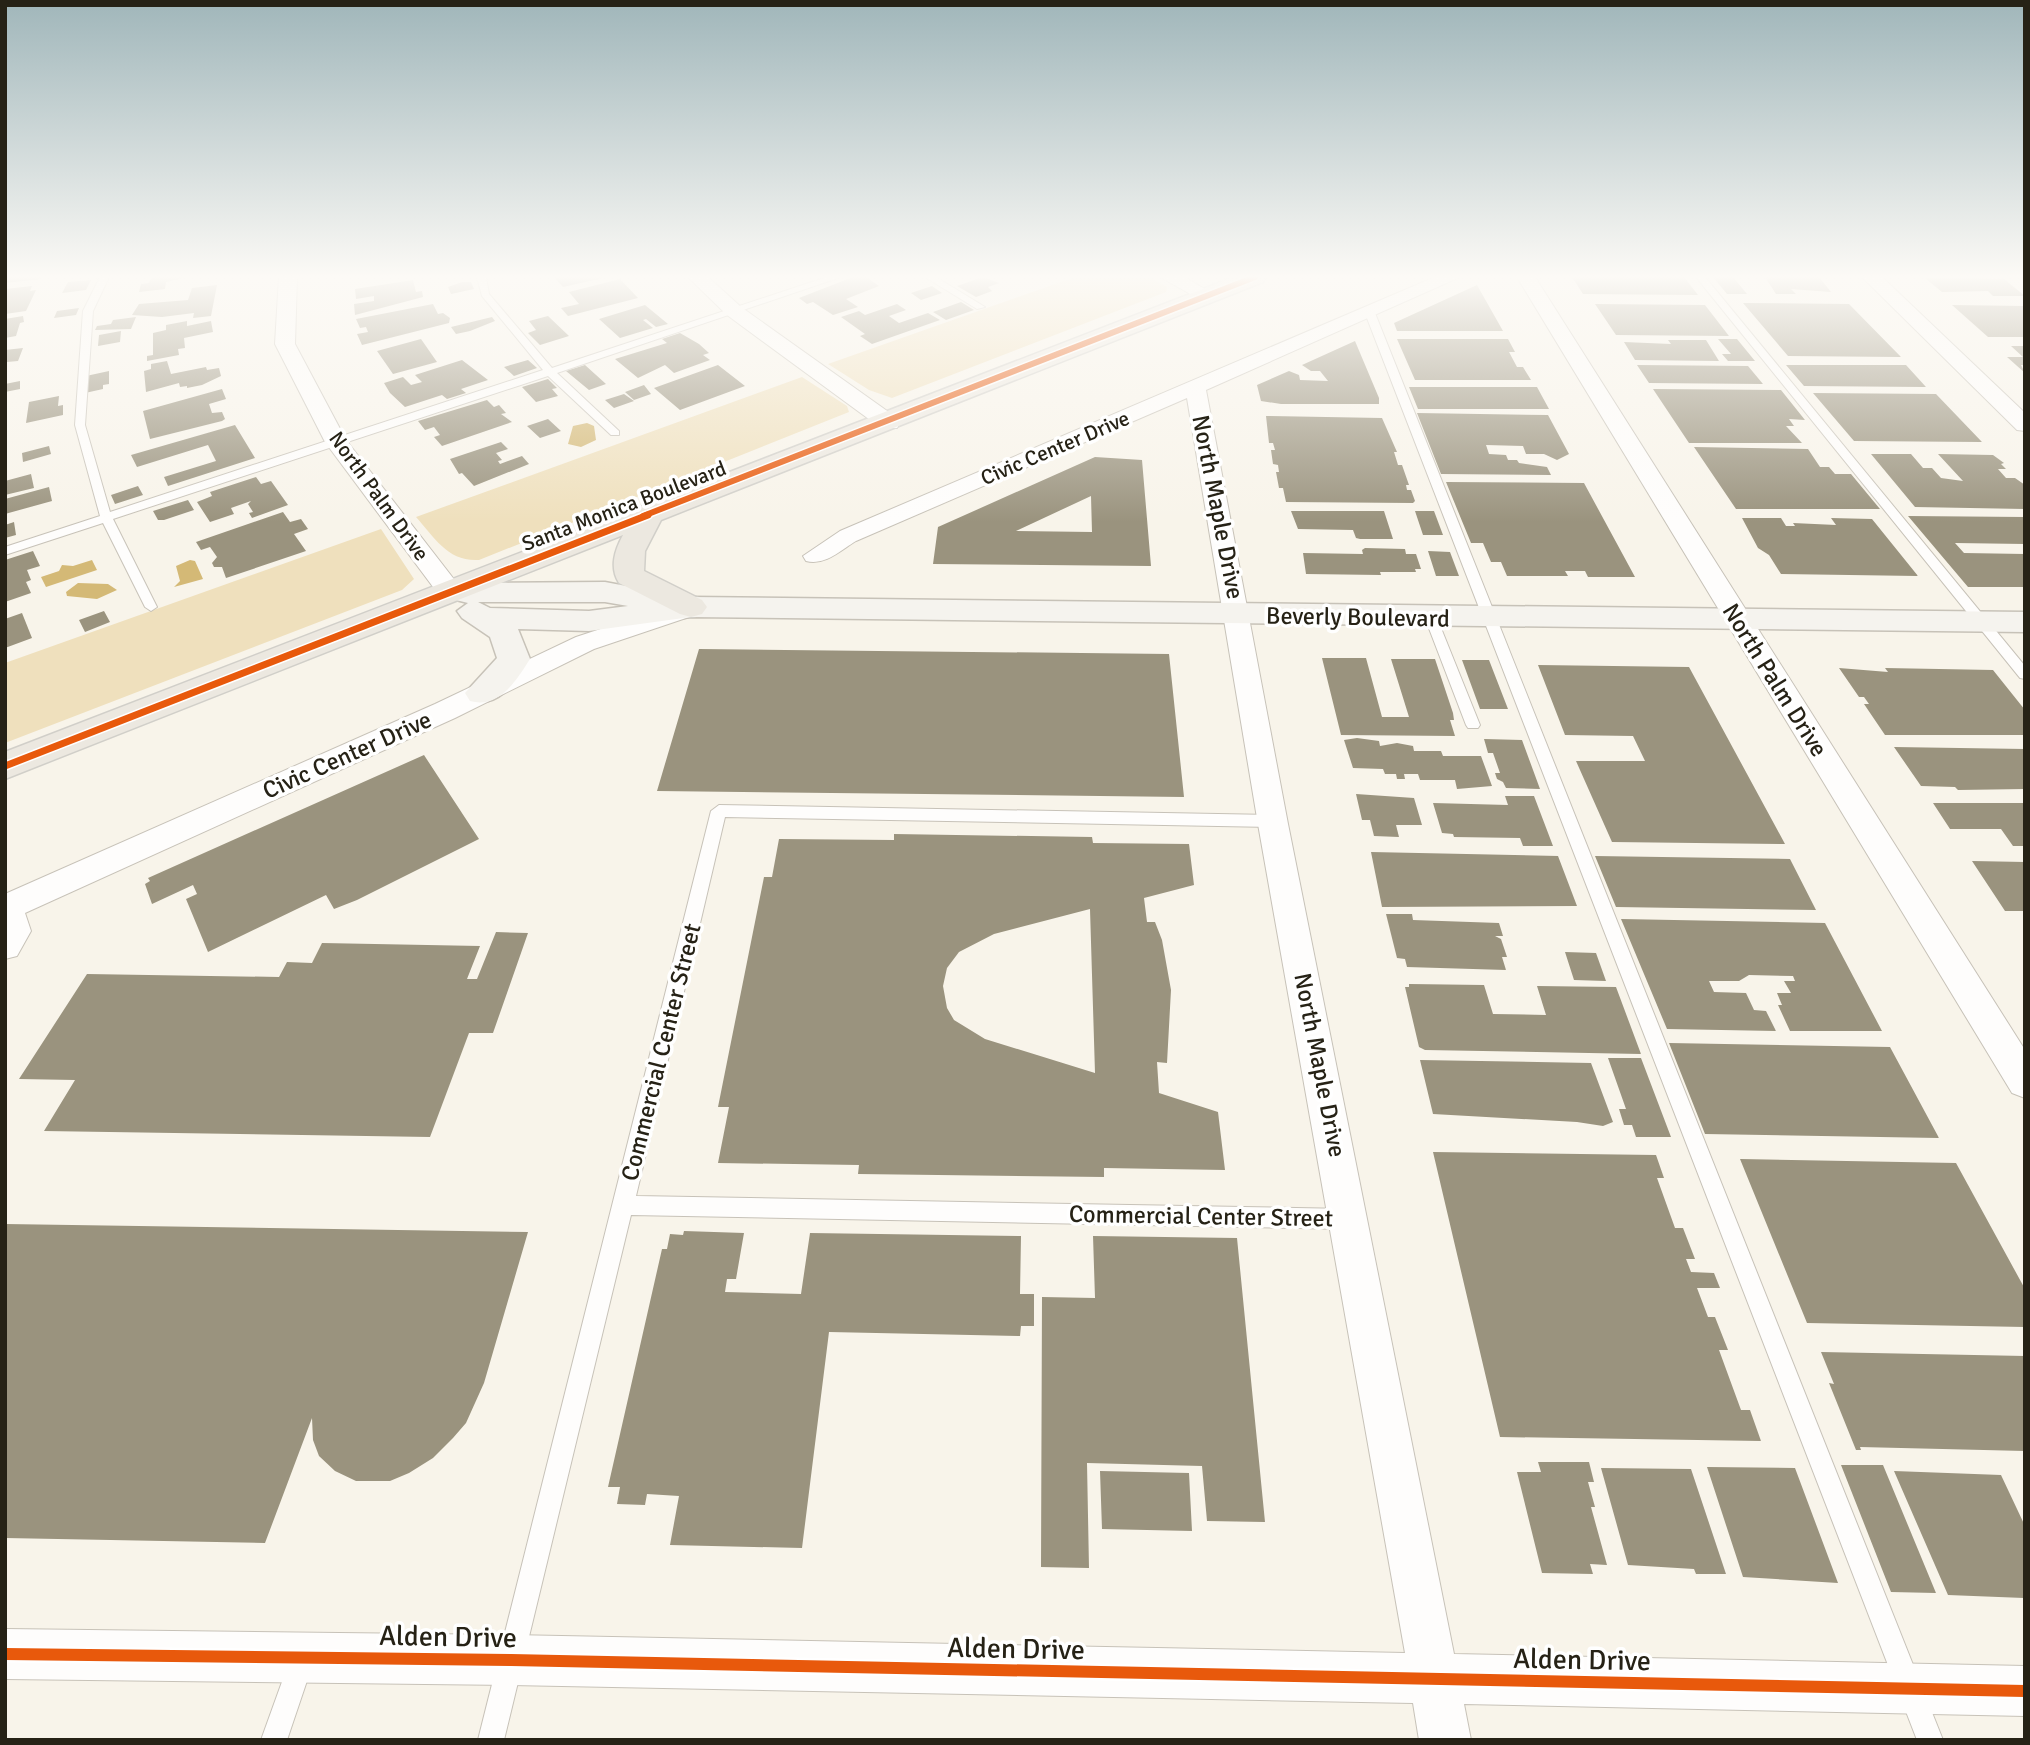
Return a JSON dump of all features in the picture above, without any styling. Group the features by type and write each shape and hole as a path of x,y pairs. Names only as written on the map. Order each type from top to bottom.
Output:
{"main road":[{"name":"Santa Monica Boulevard","path":"5,766 1051,358"},
{"path":"650,514 629,552 626,563 630,576 691,607"},
{"name":"Beverly Boulevard","path":"451,593 605,592 691,607"},
{"path":"451,593 504,632 514,659 502,676 482,693"},
{"name":"Beverly Boulevard","path":"483,618 589,621 691,607 1490,619 2025,622"}],"street":[{"name":"North Palm Drive","path":"293,358 336,442 451,593"},
{"path":"799,358 888,423"},
{"name":"Civic Center Drive","path":"815,556 848,536 1266,358"},
{"name":"North Palm Drive","path":"1576,358 2025,1082"},
{"path":"1956,358 2025,425"},
{"name":"North Maple Drive","path":"1196,389 1238,615 1272,821 1350,1219 1446,1740"},
{"name":"Civic Center Drive","path":"6,907 482,693 512,691 551,676 618,646 691,607"},
{"path":"5,946 15,931 6,907"},
{"name":"Alden Drive","path":"5,1654 511,1660 2025,1691"}],"lane":[{"path":"85,358 80,425 106,518 150,607"},
{"path":"539,358 615,433"},
{"path":"5,551 591,358"},
{"path":"1388,358 1930,1740"},
{"path":"1766,358 2025,675"},
{"path":"1431,618 1473,725"},
{"name":"Commercial Center Street","path":"1272,821 719,811 624,1205 1350,1219"},
{"path":"491,1740 624,1205"},
{"path":"274,1740 303,1657"}],"shaded area":[{"path":"844,358 994,358 892,398 869,390 828,364"},
{"path":"802,377 847,406 849,412 479,560 468,560 450,553 416,517"},
{"path":"587,423 594,426 596,440 581,447 568,444 573,426"},
{"path":"381,529 414,579 402,590 5,743 5,663"},
{"path":"92,560 97,570 46,587 41,577 59,571 62,565 73,566"},
{"path":"190,560 195,561 203,579 174,587 180,581 176,566"},
{"path":"78,583 108,584 117,590 97,599 67,596 66,592"}],"building":[{"path":"5,358 19,358 18,361 7,362 5,367"},
{"path":"382,358 435,358 437,362 393,374"},
{"path":"1317,358 1362,358 1379,404 1281,404 1261,401 1257,385 1289,371 1299,375 1300,380 1328,381 1320,371 1311,371 1302,365"},
{"path":"1406,358 1512,358 1517,367 1523,367 1531,380 1415,380"},
{"path":"1717,358 1719,361 1635,360"},
{"path":"1726,358 1753,358 1755,361 1728,361"},
{"path":"2009,358 2025,358 2025,365 2021,365 2025,373"},
{"path":"615,359 710,360 674,373 665,365 638,378"},
{"path":"462,360 488,380 461,389 466,393 447,399 442,395 405,407 384,383 403,377 411,385 422,382 415,375"},
{"path":"528,360 537,368 514,376 504,367"},
{"path":"167,361 171,374 206,367 207,370 219,368 221,376 202,385 187,388 180,387 179,383 146,392 144,371 151,369 151,364"},
{"path":"585,365 606,384 589,390 566,371"},
{"path":"718,365 745,386 680,410 654,388"},
{"path":"1637,365 1748,366 1763,384 1649,383"},
{"path":"1786,365 1906,365 1926,387 1804,386"},
{"path":"109,371 109,384 103,385 103,389 85,393 86,376"},
{"path":"548,379 557,388 552,389 558,396 536,402 522,387"},
{"path":"20,381 20,389 5,392 5,384"},
{"path":"644,385 651,394 634,400 625,392"},
{"path":"1409,387 1537,387 1549,409 1418,409"},
{"path":"222,389 226,399 209,404 212,413 222,412 225,419 150,439 143,411"},
{"path":"1653,389 1781,390 1805,420 1789,419 1794,426 1786,426 1802,443 1689,443"},
{"path":"1813,393 1936,394 1982,442 1854,441"},
{"path":"624,394 634,401 614,408 605,400"},
{"path":"59,396 58,406 63,405 63,415 26,423 29,402"},
{"path":"487,400 494,407 499,405 506,413 501,414 512,422 442,446 434,437 440,435 434,427 425,430 418,421"},
{"path":"1417,413 1548,415 1569,454 1557,460 1544,454 1526,454 1523,446 1486,445 1489,454 1506,455 1508,460 1547,467 1551,475 1441,474"},
{"path":"1266,416 1382,418 1397,452 1394,452 1398,465 1402,465 1409,485 1406,485 1407,490 1411,490 1415,501 1286,502 1283,488 1279,488 1276,472 1279,472 1278,465 1273,464 1271,450 1275,450 1273,443 1269,443"},
{"path":"548,419 561,431 540,438 527,426"},
{"path":"235,425 255,458 168,486 164,477 216,461 208,445 137,467 131,455"},
{"path":"501,442 508,449 496,453 502,460 498,461 500,464 522,456 529,464 474,486 462,473 459,474 450,459"},
{"path":"49,446 51,454 23,462 22,453"},
{"path":"1694,447 1808,449 1820,467 1829,467 1835,474 1851,474 1880,509 1736,509"},
{"path":"1871,454 1911,454 1923,468 1932,468 1941,478 1963,481 1938,454 1993,455 2004,463 2001,464 2006,469 1998,469 2006,478 2015,478 2025,485 2025,509 1915,507"},
{"path":"1095,457 1142,460 1151,566 933,564 938,527","holes":["1091,496 1092,532 1016,531"]},
{"path":"31,474 34,488 5,495 5,481"},
{"path":"256,477 261,484 271,481 288,505 252,518 249,513 253,512 248,504 251,501 231,508 234,514 210,522 197,502 212,496 210,492"},
{"path":"1446,482 1584,483 1635,577 1588,577 1585,571 1565,571 1568,576 1507,576 1501,562 1491,562 1483,543 1471,543"},
{"path":"138,486 143,495 115,504 111,495"},
{"path":"49,487 52,501 5,514 5,499"},
{"path":"188,500 194,510 164,520 158,520 153,511"},
{"path":"1291,511 1384,511 1393,539 1360,539 1356,538 1353,530 1298,529"},
{"path":"1415,511 1434,511 1443,535 1423,535"},
{"path":"283,512 290,522 301,519 308,529 294,534 306,551 226,578 222,567 214,567 212,563 217,557 210,547 201,550 196,542"},
{"path":"1908,516 2025,517 2025,544 1955,543 1964,553 2025,554 2025,587 1968,587"},
{"path":"1742,518 1781,518 1786,526 1795,526 1793,523 1836,525 1831,518 1872,519 1918,576 1781,574 1769,555 1758,548"},
{"path":"14,522 16,535 5,538 5,525"},
{"path":"1405,549 1406,554 1416,554 1421,569 1415,569 1416,572 1380,572 1381,575 1306,574 1303,553 1363,554 1362,550"},
{"path":"33,551 40,566 27,570 31,580 26,582 31,593 5,602 5,560"},
{"path":"1428,551 1450,552 1459,576 1436,576"},
{"path":"104,611 110,622 85,632 79,620"},
{"path":"22,613 32,638 5,648 5,619"},
{"path":"699,649 1169,654 1184,797 657,791"},
{"path":"1322,658 1366,658 1382,717 1409,717 1391,659 1435,659 1453,713 1454,720 1450,720 1455,736 1341,735"},
{"path":"1462,660 1489,660 1508,709 1480,709"},
{"path":"1538,665 1689,667 1785,844 1612,842 1576,761 1645,761 1633,736 1565,735"},
{"path":"1839,668 1888,672 1885,668 1993,670 2025,710 2025,735 1885,735 1864,704 1869,704 1864,697 1859,697"},
{"path":"1357,738 1379,741 1380,746 1397,743 1413,746 1414,751 1441,751 1443,756 1481,756 1492,786 1457,789 1455,780 1420,780 1418,774 1404,774 1405,779 1397,779 1396,774 1385,774 1383,769 1353,768 1344,740"},
{"path":"1484,739 1522,740 1540,789 1506,788 1503,782 1497,779 1495,773 1500,773 1493,753 1488,753"},
{"path":"1894,747 2025,749 2025,789 1958,790 1955,787 1921,786"},
{"path":"424,755 479,839 357,900 334,909 326,895 208,952 186,899 197,894 193,885 152,904 145,884 150,881 148,878"},
{"path":"1356,794 1414,798 1422,825 1396,825 1399,837 1374,836 1370,820 1362,820"},
{"path":"1505,796 1534,796 1553,846 1523,846 1520,838 1454,837 1453,834 1442,833 1433,803 1508,805"},
{"path":"1933,803 2025,803 2025,846 2013,846 2001,829 1950,829"},
{"path":"894,834 1092,837 1093,843 1189,844 1194,885 1144,898 1147,922 1155,922 1162,940 1171,990 1167,1063 1157,1062 1159,1093 1218,1112 1225,1170 1104,1168 1104,1177 858,1174 859,1165 718,1163 729,1107 718,1107 764,877 772,877 779,839 894,840","holes":["1090,909 1095,1073 985,1039 954,1020 947,1008 943,986 947,968 959,952 994,934"]},
{"path":"1371,852 1558,856 1577,906 1382,907"},
{"path":"1595,856 1790,859 1816,910 1616,907"},
{"path":"1972,861 2025,862 2025,911 2005,911"},
{"path":"1386,914 1412,914 1413,920 1499,923 1503,936 1495,936 1501,939 1507,957 1502,957 1506,970 1407,967 1405,959 1397,958"},
{"path":"1621,919 1825,923 1882,1031 1790,1031 1778,1005 1782,1005 1777,993 1791,993 1784,981 1795,981 1793,976 1749,975 1739,981 1709,981 1714,992 1746,993 1754,1010 1766,1011 1776,1031 1667,1029"},
{"path":"496,932 528,933 493,1033 469,1033 430,1137 44,1131 75,1080 19,1079 87,974 279,977 287,962 312,963 322,943 480,946 467,979 477,979"},
{"path":"1565,952 1596,953 1606,981 1574,980"},
{"path":"1409,984 1484,985 1493,1014 1546,1015 1537,986 1616,987 1641,1054 1425,1050 1419,1047 1405,987 1409,987"},
{"path":"1669,1043 1890,1047 1939,1138 1705,1134"},
{"path":"1608,1058 1641,1058 1671,1137 1636,1137 1632,1125 1624,1125 1619,1109 1626,1109"},
{"path":"1420,1060 1591,1063 1613,1122 1603,1126 1577,1122 1433,1114"},
{"path":"1433,1152 1656,1155 1664,1178 1657,1178 1675,1228 1683,1228 1695,1259 1686,1259 1691,1272 1714,1273 1720,1288 1697,1288 1708,1317 1715,1317 1728,1350 1719,1350 1741,1410 1750,1410 1761,1441 1500,1437"},
{"path":"1740,1159 1956,1163 2025,1289 2025,1327 1807,1323"},
{"path":"5,1224 528,1232 484,1383 466,1423 433,1458 409,1473 390,1481 356,1481 335,1471 319,1456 313,1440 312,1418 265,1543 5,1538"},
{"path":"684,1231 744,1233 736,1279 727,1279 725,1292 801,1294 810,1233 1021,1236 1020,1294 1034,1294 1034,1326 1021,1326 1020,1336 829,1332 802,1548 670,1545 679,1496 647,1494 645,1505 617,1504 620,1487 608,1487 662,1249 667,1249 670,1234 683,1235"},
{"path":"1093,1236 1237,1238 1265,1522 1207,1521 1202,1466 1087,1463 1089,1568 1041,1567 1042,1297 1095,1298"},
{"path":"1821,1352 2025,1356 2025,1451 1860,1447 1861,1450 1856,1450 1829,1383 1834,1384"},
{"path":"1538,1462 1589,1462 1594,1482 1588,1482 1595,1507 1591,1507 1607,1565 1590,1564 1593,1574 1542,1573 1517,1472 1541,1472"},
{"path":"1841,1465 1883,1465 1936,1593 1891,1592"},
{"path":"1707,1467 1795,1468 1838,1583 1743,1577"},
{"path":"1601,1468 1691,1469 1726,1574 1696,1574 1694,1569 1628,1565"},
{"path":"1100,1471 1189,1473 1192,1531 1102,1529"},
{"path":"1894,1471 2001,1475 2025,1526 2024,1598 1948,1595"}],"cycle path":[{"path":"5,766 1047,358"},
{"path":"5,1654 511,1660 2025,1691"}]}
